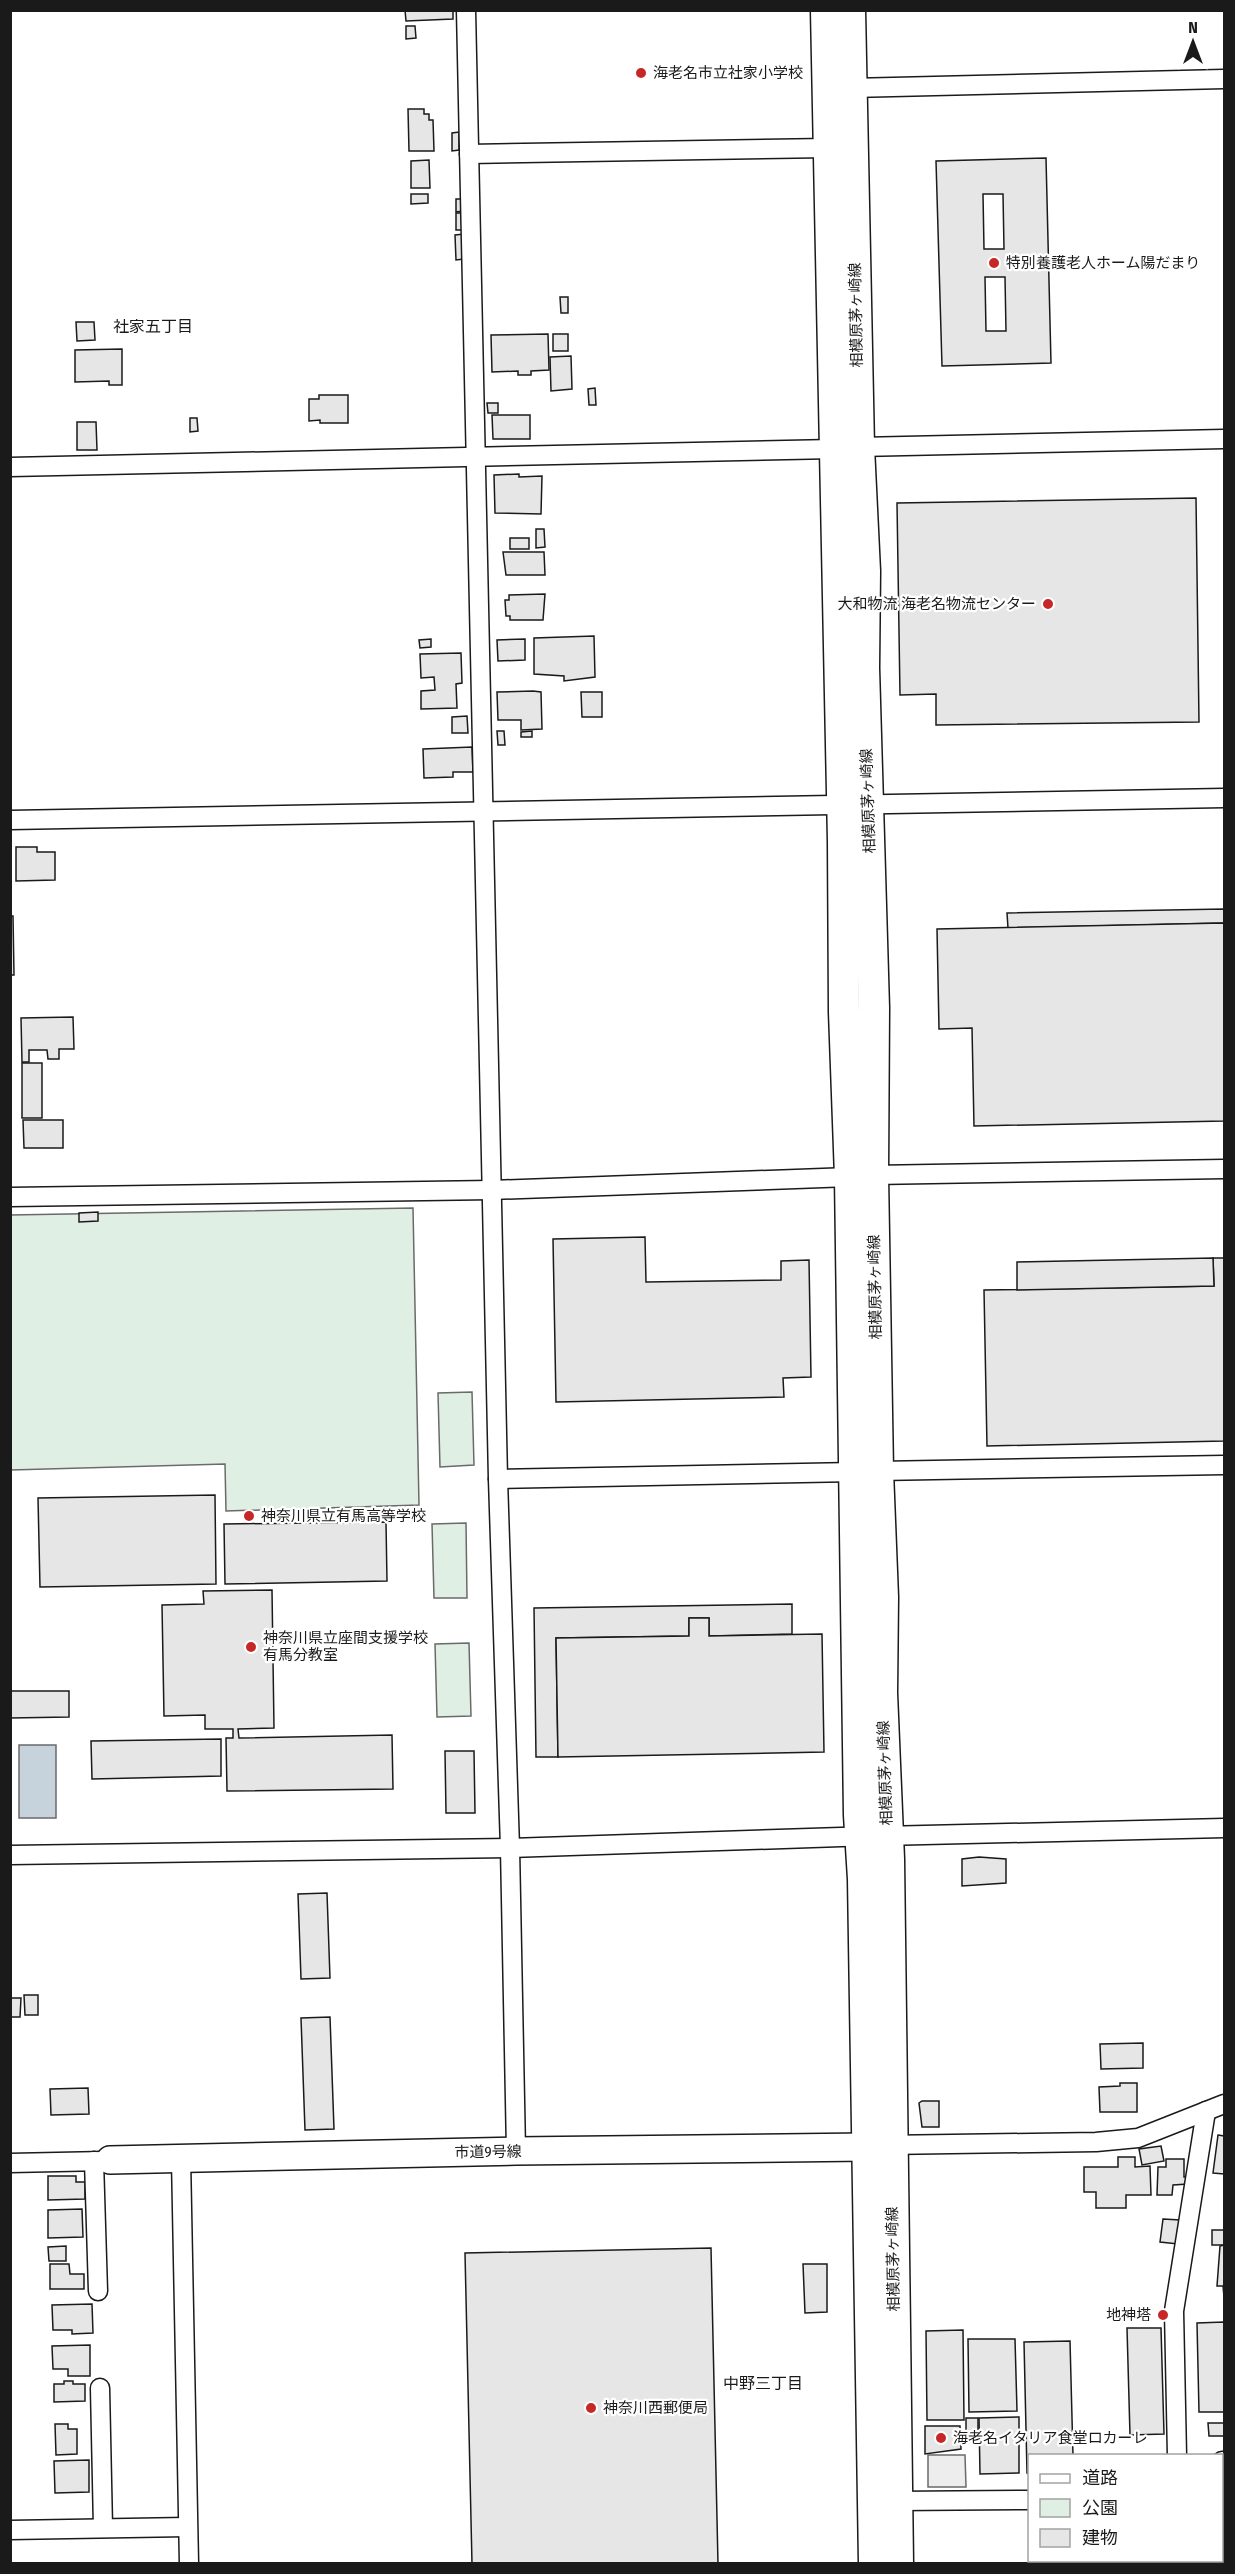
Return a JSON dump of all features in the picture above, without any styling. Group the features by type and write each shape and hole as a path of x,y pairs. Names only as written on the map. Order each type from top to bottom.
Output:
{"main road":[{"name":"相模原茅ヶ崎線","path":"826,10 828,148 846,448 865,571 864,668 855,805 874,1008 861,1176 879,1471 884,1597 882,1693 874,1836 879,2146 874,2564"},
{"name":"相模原茅ヶ崎線","path":"846,448 850,10"},
{"name":"相模原茅ヶ崎線","path":"879,2146 898,2564"}],"street":[{"path":"466,10 498,1479 510,1848 516,2151"},
{"path":"851,88 1224,79"},
{"path":"469,154 828,148"},
{"path":"10,467 1224,439"},
{"path":"10,820 484,808 855,805 1224,798"},
{"path":"10,1197 492,1190 861,1176 1224,1169"},
{"path":"498,1479 1224,1465"},
{"path":"10,1855 510,1848 874,1836 1224,1828"},
{"path":"879,2146 1096,2142 1138,2138 1224,2104"},
{"path":"1177,2454 1174,2311 1206,2111"},
{"name":"市道9号線","path":"102,2161 516,2151 879,2146"},
{"path":"181,2158 189,2564"},
{"path":"10,2163 102,2161 98,2290"},
{"path":"100,2388 104,2528"},
{"path":"896,2501 1028,2500"},
{"path":"10,2530 187,2527"}],"green space":[{"path":"413,1208 419,1505 226,1511 225,1464 11,1470 10,1215"},
{"path":"472,1392 474,1465 440,1467 438,1393"},
{"path":"466,1523 467,1598 434,1598 432,1524"},
{"path":"469,1643 471,1716 437,1717 435,1644"}],"shaded area":[{"path":"19,1745 56,1745 56,1818 19,1818"},
{"path":"928,2455 965,2455 966,2487 928,2487"}],"building":[{"path":"405,10 453,10 453,19 406,21"},
{"path":"406,26 415,26 416,38 406,39"},
{"path":"408,109 424,109 424,114 429,114 429,120 433,120 434,151 409,151"},
{"path":"459,132 459,150 452,151 452,133"},
{"name":"特別養護老人ホーム陽だまり","path":"1046,158 1051,363 942,366 936,161","holes":["983,194 1003,194 1004,249 984,249","985,277 1005,277 1006,331 986,331"]},
{"path":"429,160 430,188 411,188 411,161"},
{"path":"411,194 428,194 428,203 411,204"},
{"path":"456,199 462,199 463,211 456,212"},
{"path":"456,213 463,213 463,230 456,230"},
{"path":"464,234 464,259 456,260 455,235"},
{"path":"560,297 568,297 568,313 561,313"},
{"path":"76,322 94,322 95,340 77,341"},
{"path":"548,334 549,370 531,371 531,375 518,375 518,371 492,372 491,335"},
{"path":"553,334 568,334 568,351 553,351"},
{"path":"122,349 122,385 109,385 109,381 75,382 75,350"},
{"path":"571,356 572,389 551,391 550,357"},
{"path":"595,388 596,405 589,405 588,389"},
{"path":"319,395 348,395 348,423 309,421 309,399 319,399"},
{"path":"487,403 498,403 498,413 488,413"},
{"path":"492,415 530,415 530,439 493,439"},
{"path":"190,418 197,418 198,431 190,432"},
{"path":"77,422 96,422 97,450 77,450"},
{"path":"519,474 519,477 542,476 541,514 495,513 494,475"},
{"name":"大和物流 海老名物流センター","path":"1196,498 1199,722 936,725 936,694 900,695 897,503"},
{"path":"536,529 544,529 545,547 536,548"},
{"path":"510,538 529,538 529,549 510,549"},
{"path":"503,552 544,552 545,575 506,575"},
{"path":"545,594 543,620 510,620 510,616 506,616 505,600 509,600 509,595"},
{"path":"594,636 595,677 564,681 564,676 534,674 534,638"},
{"path":"431,639 431,647 420,648 419,640"},
{"path":"525,639 525,660 498,661 497,640"},
{"path":"461,653 462,683 456,684 457,708 421,709 421,691 435,690 434,677 421,678 420,654"},
{"path":"497,692 541,692 542,729 521,730 521,720 498,720"},
{"path":"581,692 602,692 602,717 582,717"},
{"path":"467,716 468,733 452,733 452,717"},
{"path":"497,731 504,731 505,745 498,745"},
{"path":"532,731 532,737 521,737 521,732"},
{"path":"472,747 473,772 453,772 453,777 424,778 423,749"},
{"path":"16,847 37,847 37,852 55,852 55,880 16,881"},
{"path":"1224,909 1224,923 1008,928 1007,913"},
{"path":"10,916 13,916 14,975 10,975"},
{"path":"1224,923 1224,1121 974,1126 972,1028 939,1029 937,929"},
{"path":"73,1017 74,1049 59,1049 59,1059 48,1059 47,1050 29,1050 29,1062 22,1062 21,1018"},
{"path":"22,1063 42,1063 42,1118 22,1118"},
{"path":"23,1120 63,1120 63,1148 24,1148"},
{"path":"98,1212 98,1221 79,1222 79,1213"},
{"path":"645,1237 646,1282 781,1280 781,1261 809,1260 811,1377 783,1378 784,1397 556,1402 553,1239"},
{"path":"1213,1258 1224,1258 1224,1441 987,1446 984,1290 1214,1286"},
{"path":"1213,1258 1214,1286 1017,1290 1017,1262"},
{"path":"215,1495 216,1584 40,1587 38,1498"},
{"path":"386,1522 387,1581 225,1584 224,1524"},
{"path":"272,1590 274,1728 238,1729 239,1738 392,1735 393,1789 227,1791 226,1738 233,1738 233,1729 205,1729 205,1715 164,1716 162,1605 204,1604 203,1591"},
{"path":"792,1604 792,1634 709,1636 709,1618 689,1618 689,1636 556,1638 558,1757 536,1757 534,1608"},
{"path":"689,1618 709,1618 709,1636 822,1634 824,1752 558,1757 556,1638 689,1636"},
{"path":"10,1691 69,1691 69,1717 10,1718"},
{"path":"221,1739 221,1776 92,1779 91,1741"},
{"path":"445,1751 474,1751 475,1813 446,1813"},
{"path":"979,1857 1006,1859 1006,1883 962,1886 962,1859"},
{"path":"327,1893 330,1978 301,1979 298,1894"},
{"path":"24,1995 38,1995 38,2015 25,2015"},
{"path":"10,1998 21,1998 20,2017 10,2017"},
{"path":"330,2017 334,2129 305,2130 301,2018"},
{"path":"1143,2043 1143,2068 1101,2069 1100,2044"},
{"path":"1120,2083 1137,2083 1137,2112 1100,2112 1099,2087 1120,2086"},
{"path":"88,2088 89,2114 51,2115 50,2089"},
{"path":"939,2101 939,2127 922,2127 919,2103"},
{"path":"1218,2135 1224,2136 1224,2174 1213,2173"},
{"path":"1161,2146 1164,2161 1142,2165 1139,2149"},
{"path":"1118,2157 1135,2157 1135,2167 1150,2166 1151,2195 1126,2195 1126,2208 1096,2208 1096,2192 1084,2192 1084,2167 1118,2167"},
{"path":"1166,2159 1184,2159 1184,2177 1188,2177 1188,2184 1173,2185 1172,2195 1157,2195 1158,2167 1166,2167"},
{"path":"48,2176 76,2176 76,2182 85,2182 85,2199 48,2200"},
{"path":"82,2209 83,2237 48,2238 48,2210"},
{"path":"1163,2219 1180,2220 1178,2244 1160,2242"},
{"path":"1212,2230 1224,2230 1224,2245 1212,2245"},
{"path":"1224,2245 1224,2297 1223,2286 1217,2286 1220,2246"},
{"path":"66,2246 66,2261 49,2261 48,2247"},
{"name":"神奈川西郵便局","path":"711,2248 718,2564 472,2564 465,2253"},
{"path":"50,2264 69,2264 70,2274 84,2274 84,2289 50,2289"},
{"path":"803,2264 827,2264 827,2312 805,2313"},
{"path":"92,2304 93,2333 72,2334 72,2330 53,2330 52,2305"},
{"path":"1224,2322 1224,2412 1199,2412 1197,2323"},
{"path":"1127,2328 1161,2328 1164,2434 1130,2435"},
{"path":"963,2330 964,2420 927,2420 926,2331"},
{"path":"968,2339 1015,2339 1017,2411 969,2412"},
{"path":"1070,2341 1073,2454 1028,2454 1028,2473 1027,2473 1024,2342"},
{"path":"90,2345 90,2376 68,2376 68,2369 53,2369 52,2346"},
{"path":"64,2381 85,2384 85,2401 54,2402 54,2384 64,2384"},
{"path":"1019,2417 1019,2473 980,2474 979,2418"},
{"path":"966,2418 978,2418 978,2437 966,2437"},
{"path":"1208,2423 1224,2423 1224,2436 1209,2436"},
{"path":"55,2424 68,2424 68,2429 77,2429 77,2454 56,2455"},
{"path":"925,2426 960,2426 961,2449 925,2454"},
{"path":"89,2460 89,2492 55,2493 54,2461"}],"place":[{"name":"海老名市立社家小学校","path":"641,73"},
{"name":"特別養護老人ホーム陽だまり","path":"994,263"},
{"name":"大和物流 海老名物流センター","path":"1048,604"},
{"name":"神奈川県立有馬高等学校","path":"249,1516"},
{"name":"神奈川県立座間支援学校 有馬分教室","path":"251,1647"},
{"name":"地神塔","path":"1163,2315"},
{"name":"神奈川西郵便局","path":"591,2408"},
{"name":"海老名イタリア食堂ロカーレ","path":"941,2438"}],"district":[{"name":"社家五丁目","path":"153,326"},
{"name":"中野三丁目","path":"763,2383"}]}
